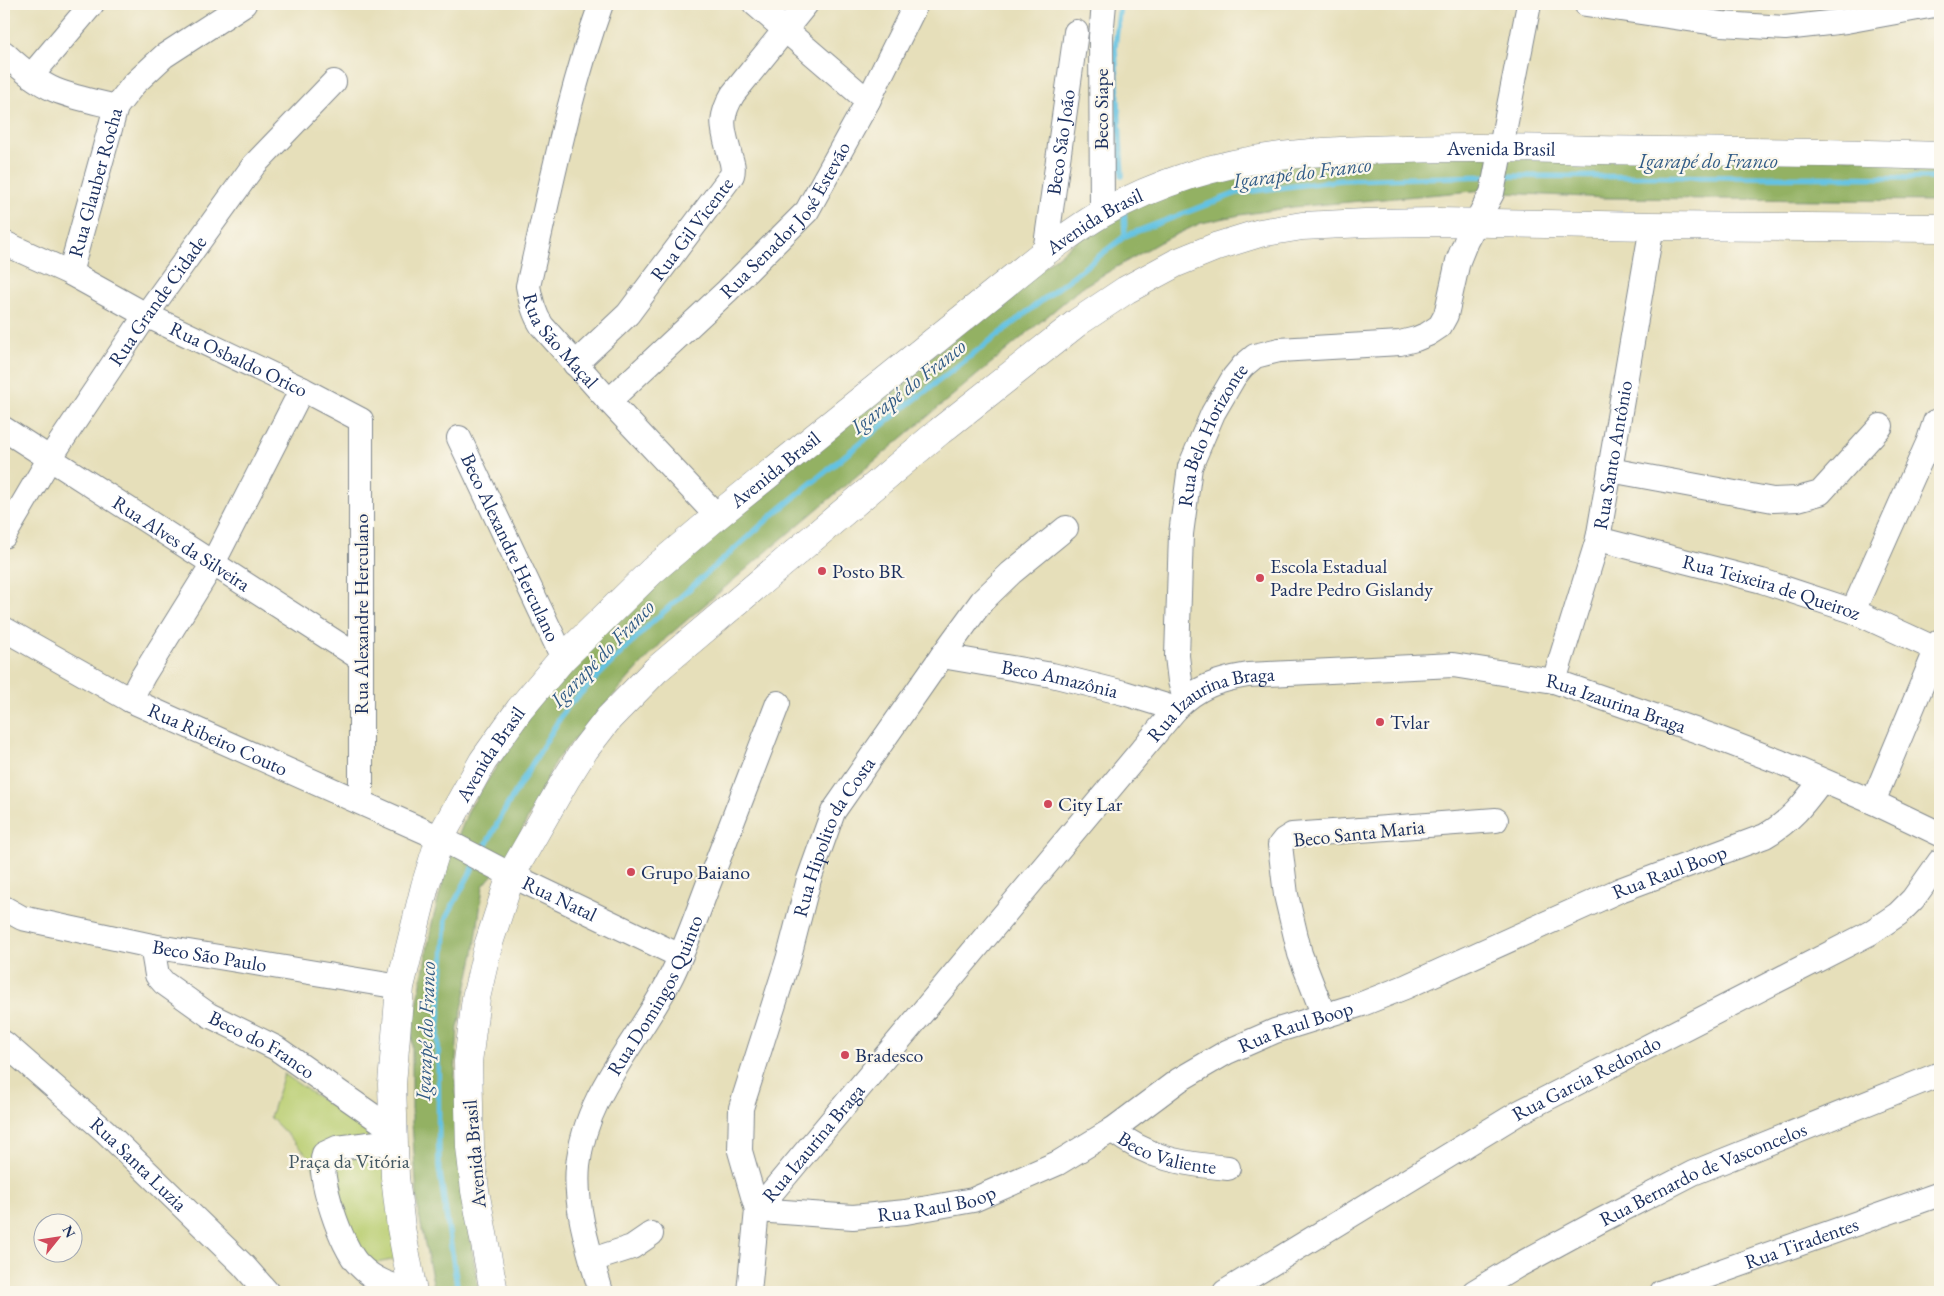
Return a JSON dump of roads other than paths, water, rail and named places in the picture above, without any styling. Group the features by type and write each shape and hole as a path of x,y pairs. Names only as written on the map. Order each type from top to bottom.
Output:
{"highway":[{"name":"Avenida Brasil","path":"413,1291 400,1220 395,1178 393,1135 392,1084 400,987 413,929 483,761 520,709 563,658 652,571 717,516 1045,252 1102,214 1149,189 1193,174 1244,161 1287,154 1337,150 1501,153 1858,153 1940,156"},
{"name":"Avenida Brasil","path":"494,1292 475,1191 470,1147 468,1062 476,998 486,955 500,870 527,846 585,749 609,718 656,670 940,431 1078,322 1118,295 1176,263 1218,246 1260,233 1302,226 1365,223 1476,222 1652,226 1940,228"}],"street":[{"path":"32,76 92,4"},
{"name":"Rua Glauber Rocha","path":"70,273 116,107 134,84 164,56 244,4"},
{"name":"Rua São Maçal","path":"601,4 588,40 571,105 528,286 536,317 609,402 717,516"},
{"path":"756,4 868,101"},
{"name":"Rua Gil Vicente","path":"575,364 628,314 732,175 732,164 725,138 722,116 726,105 784,29 806,4"},
{"name":"Rua Senador José Estevão","path":"609,402 727,291 807,211 868,101 916,4"},
{"name":"Beco Siape","path":"1102,214 1101,36 1104,4"},
{"name":"Rua Belo Horizonte","path":"1180,705 1180,680 1177,656 1181,534 1190,467 1213,413 1243,366 1255,356 1266,352 1400,343 1428,334 1440,326 1446,315 1458,261 1492,193 1530,4"},
{"path":"1586,4 1624,7 1722,24 1785,28 1846,22 1940,4"},
{"name":"Beco São João","path":"1045,252 1076,32"},
{"path":"4,54 32,76 54,89 116,107"},
{"name":"Rua Grande Cidade","path":"4,536 50,458 146,315 254,165 334,82"},
{"name":"Rua Santo Antônio","path":"1554,680 1598,539 1652,226"},
{"name":"Rua Osbaldo Orico","path":"4,243 70,273 146,315 357,416 361,420 362,426"},
{"path":"130,700 212,564 302,390"},
{"path":"1853,611 1928,443 1935,422"},
{"name":"Rua Alexandre Herculano","path":"361,802 362,426"},
{"path":"1610,470 1773,500 1798,498 1820,493 1881,426"},
{"name":"Rua Alves da Silveira","path":"4,429 360,658"},
{"name":"Beco Alexandre Herculano","path":"458,438 563,658"},
{"name":"Rua Hipolito da Costa","path":"757,1210 740,1151 741,1108 788,960 809,879 833,812 982,601 1010,574 1066,528"},
{"name":"Rua Teixeira de Queiroz","path":"1598,539 1762,581 1853,611 1939,647"},
{"name":"Rua Ribeiro Couto","path":"4,629 130,700 449,842"},
{"path":"1873,802 1939,647"},
{"name":"Beco Amazônia","path":"942,656 1052,675 1180,705"},
{"name":"Rua Izaurina Braga","path":"749,1292 757,1210 1180,705 1204,687 1218,681 1248,675 1453,665 1554,680 1712,736 1873,802 1940,834"},
{"name":"Rua Domingos Quinto","path":"602,1292 592,1260 578,1196 578,1167 583,1137 592,1110 605,1085 659,997 680,956 778,703"},
{"name":"Rua Raul Boop","path":"757,1210 853,1217 906,1212 973,1200 1058,1162 1112,1130 1179,1080 1227,1052 1275,1031 1324,1016 1404,987 1628,886 1765,836 1783,825 1796,813 1821,781"},
{"name":"Beco Santa Maria","path":"1324,1016 1300,954 1286,895 1280,846 1284,840 1292,835 1496,820"},
{"name":"Rua Natal","path":"449,842 500,870 680,956"},
{"name":"Rua Garcia Redondo","path":"1224,1292 1520,1112 1870,934 1898,914 1913,899 1940,861"},
{"name":"Beco São Paulo","path":"13,913 152,946 400,987"},
{"name":"Beco do Franco","path":"152,946 157,974 164,983 209,1015 276,1048 332,1086 393,1135"},
{"name":"Rua Santa Luzia","path":"4,1043 105,1131 243,1265 267,1292"},
{"name":"Rua Bernardo de Vasconcelos","path":"1474,1292 1584,1230 1693,1173 1940,1074"},
{"name":"Beco Valiente","path":"1112,1130 1133,1145 1157,1156 1194,1165 1228,1168"},
{"path":"393,1135 337,1148 324,1154 322,1161 328,1198 346,1244 357,1264 385,1284 413,1291"},
{"name":"Rua Tiradentes","path":"1662,1292 1940,1194"},
{"path":"592,1260 632,1246 651,1234"}],"waterway":[{"path":"1120,4 1115,47 1122,176"},
{"name":"Igarapé do Franco","path":"481,854 507,806 566,708 650,624 775,513 892,417 1125,236 1237,193 1342,180 1491,176"},
{"name":"Igarapé do Franco","path":"1500,176 1940,178"},
{"path":"1124,209 1125,236"},
{"name":"Igarapé do Franco","path":"458,1292 439,1167 438,1036 446,918 476,862"}],"place":[{"name":"Posto BR","path":"822,571"},
{"name":"Escola Estadual Padre Pedro Gislandy","path":"1260,578"},
{"name":"Tvlar","path":"1380,722"},
{"name":"City Lar","path":"1048,804"},
{"name":"Grupo Baiano","path":"631,872"},
{"name":"Bradesco","path":"845,1055"}],"park label":[{"name":"Praça da Vitória","path":"349,1161"}]}
